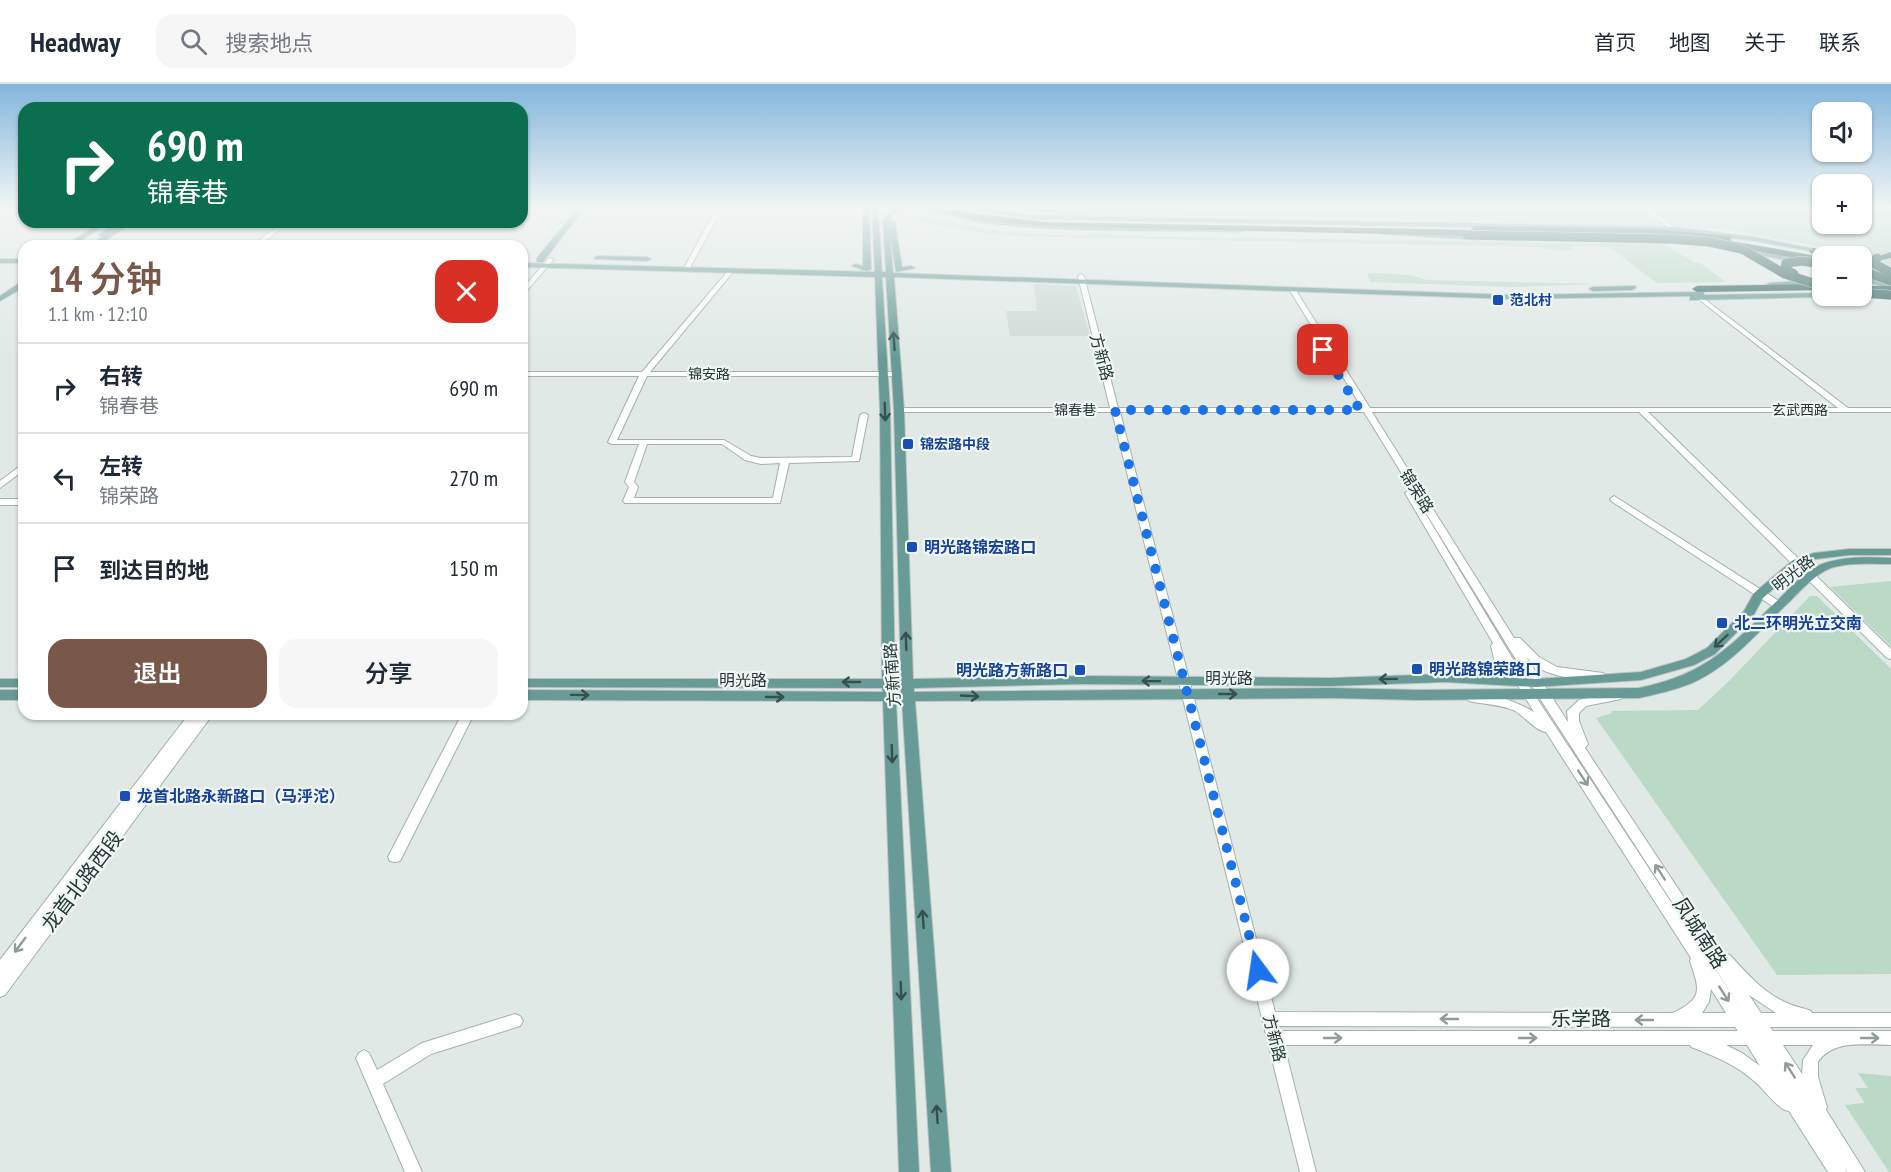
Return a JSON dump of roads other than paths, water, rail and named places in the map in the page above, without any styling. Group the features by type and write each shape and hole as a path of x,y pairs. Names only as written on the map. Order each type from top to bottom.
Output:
{"highway":[{"path":"1757,258 1785,274 1812,283"},
{"path":"1877,258 1874,260 1877,266 1891,281"},
{"path":"1812,259 1786,263 1784,267 1812,282"},
{"path":"1872,278 1891,281"},
{"path":"1872,278 1891,281"},
{"path":"1699,294 1812,288"}],"main road":[{"path":"539,262 542,258"},
{"path":"528,264 560,258"},
{"path":"612,258 653,259"},
{"path":"878,258 882,272"},
{"name":"方新南路","path":"880,258 890,374 890,696 909,1172"},
{"name":"方新南路","path":"882,272 883,258"},
{"path":"1750,258 1784,279 1785,282 1781,285"},
{"path":"551,259 882,272 1699,294"},
{"path":"528,260 686,265 730,272 854,277 882,272"},
{"path":"0,262 18,262"},
{"path":"686,265 705,269 1020,274 1288,289 1542,297 1572,300 1699,294"},
{"path":"1872,278 1891,281"},
{"path":"0,290 18,280"},
{"path":"1523,291 1781,285 1812,287"},
{"path":"0,299 18,288"},
{"name":"方新南路","path":"890,374 899,410 909,690 942,1172"},
{"name":"明光路","path":"1185,688 1449,695 1621,678 1662,670 1702,657 1749,613 1761,594 1797,562 1814,556 1850,552 1891,552"},
{"name":"明光路","path":"528,694 890,696 909,690 1185,688 1445,678 1622,695 1656,691 1696,678 1733,652 1778,605 1826,566 1856,561 1891,561"},
{"name":"明光路","path":"528,683 890,682 909,690"},
{"path":"0,683 18,683"},
{"path":"0,695 18,695"}],"street":[{"path":"686,265 690,258"},
{"path":"528,277 539,262"},
{"path":"528,282 539,262"},
{"path":"730,272 644,374 612,442 724,442 748,458 785,461 856,459 864,415"},
{"name":"方新路","path":"1081,278 1308,1172"},
{"name":"锦荣路","path":"1288,289 1497,621 1533,688"},
{"name":"玄武西路","path":"1699,294 1846,410"},
{"name":"锦安路","path":"528,374 890,374"},
{"name":"锦春巷","path":"899,410 1364,410"},
{"name":"锦荣路","path":"1364,410 1485,618 1533,688"},
{"name":"玄武西路","path":"1364,410 1846,410"},
{"path":"1641,410 1891,655"},
{"path":"1846,410 1891,410"},
{"path":"644,442 629,482 634,487 628,501 777,501 785,461"},
{"path":"0,484 18,470"},
{"path":"1614,499 1778,605"},
{"path":"0,502 18,502"},
{"path":"1445,678 1488,674 1499,667 1499,654 1485,618"},
{"path":"1497,621 1533,660 1544,667 1568,674 1621,678"},
{"name":"凤城南路","path":"1533,688 1566,751 1838,1172"},
{"name":"凤城南路","path":"1533,688 1597,777 1857,1172"},
{"path":"1449,695 1505,702 1518,706 1535,718 1566,751"},
{"path":"1597,777 1574,728 1573,711 1583,703 1622,695"},
{"name":"龙首北路西段","path":"2,966 190,720"},
{"name":"龙首北路西段","path":"0,990 202,720"},
{"path":"395,857 465,720"},
{"path":"1669,1020 1692,1013 1704,998 1703,980 1686,936"},
{"path":"1702,936 1752,991 1762,998 1802,1015 1833,1020"},
{"name":"乐学路","path":"1270,1019 1891,1020"},
{"path":"374,1081 427,1048 515,1021"},
{"name":"乐学路","path":"1275,1038 1891,1038"},
{"path":"1678,1038 1728,1052 1752,1067 1809,1127"},
{"path":"1827,1126 1808,1068 1811,1058 1823,1045 1845,1038"},
{"path":"364,1058 414,1172"}],"place":[{"name":"范北村","path":"1498,300"},
{"name":"锦宏路中段","path":"908,444"},
{"name":"明光路锦宏路口","path":"912,547"},
{"name":"北二环明光立交南","path":"1722,623"},
{"name":"明光路锦荣路口","path":"1417,669"},
{"name":"明光路方新路口","path":"1080,670"},
{"name":"龙首北路永新路口（马泘沱）","path":"125,796"}]}
